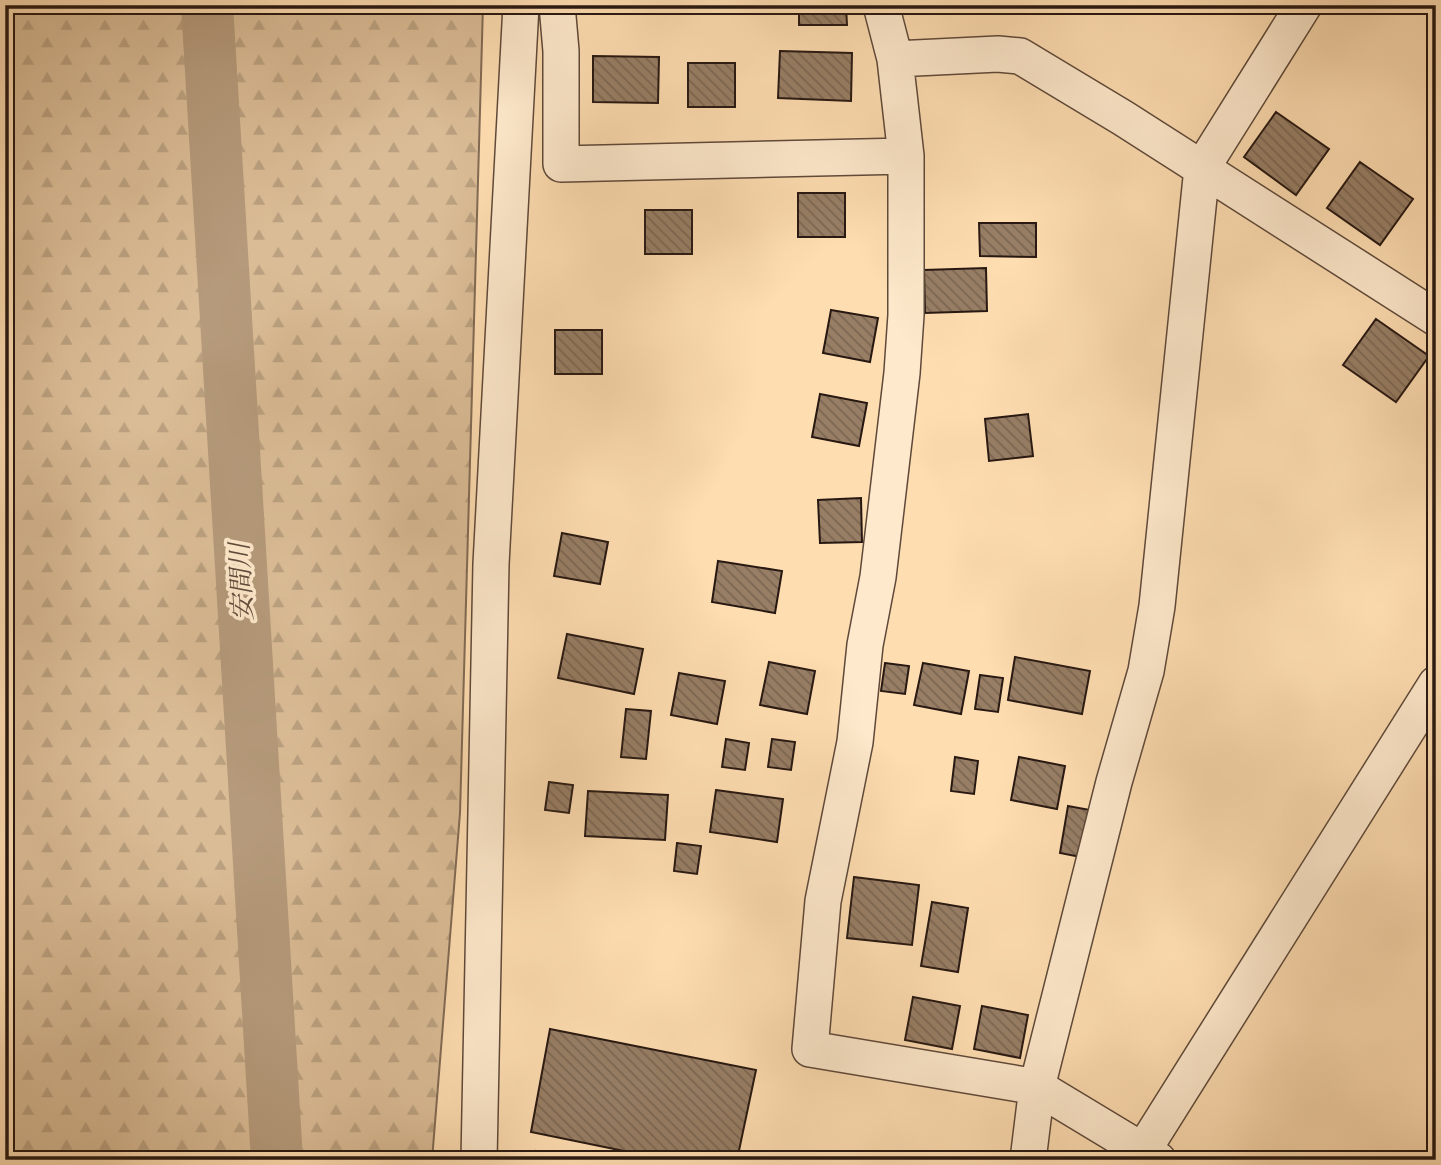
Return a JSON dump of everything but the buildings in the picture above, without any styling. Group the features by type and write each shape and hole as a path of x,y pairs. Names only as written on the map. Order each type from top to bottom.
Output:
{"street":[{"path":"479,1160 491,564 521,5"},
{"path":"557,5 561,51 561,164 905,156"},
{"path":"881,5 895,59 905,156 906,315 902,373 878,578 865,645 855,742 823,901 810,1049 1037,1087 1146,1157 1436,684"},
{"path":"1028,1160 1037,1087 1114,782 1146,671 1157,607 1202,168 1304,5"},
{"path":"895,59 998,54 1020,56 1202,168 1436,318"}],"green space":[{"path":"5,5 483,5 460,813 432,1160 5,1160"}],"waterway":[{"name":"安間川","path":"207,5 277,1160"}]}
